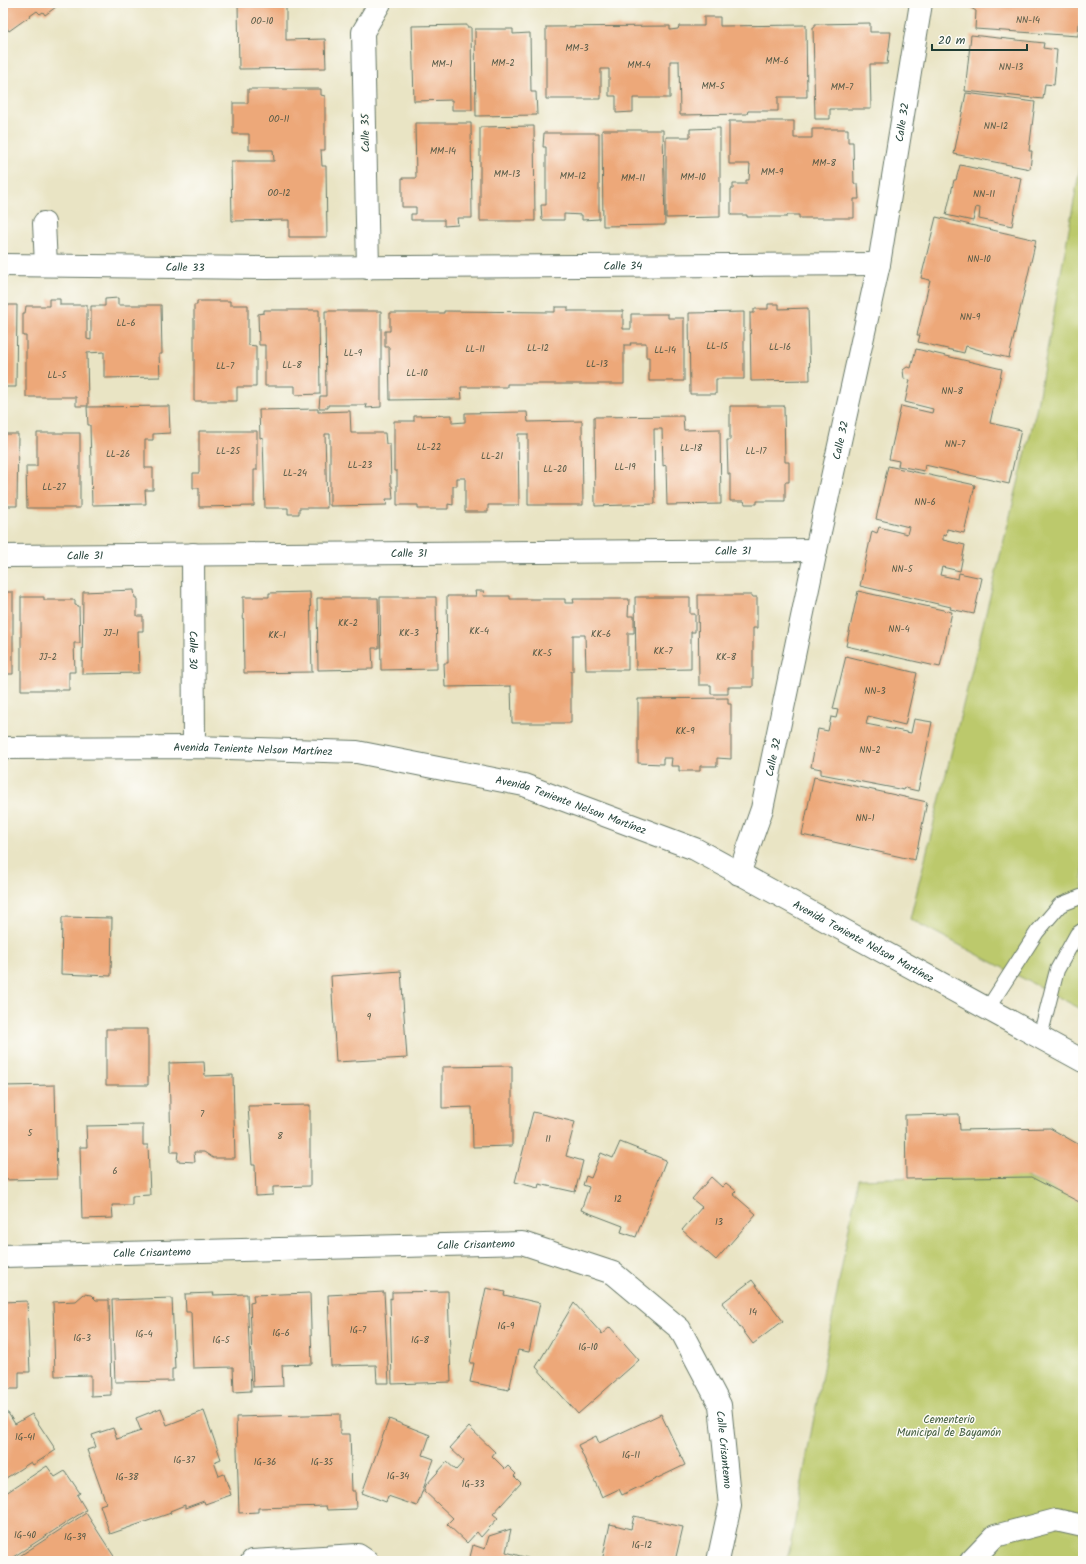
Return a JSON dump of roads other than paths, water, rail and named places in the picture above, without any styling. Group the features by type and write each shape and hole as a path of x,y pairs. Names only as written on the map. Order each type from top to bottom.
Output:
{"street":[{"name":"Calle 35","path":"368,268 363,32 380,3"},
{"name":"Calle 32","path":"740,874 762,809 816,550 879,264 921,3"},
{"path":"44,223 46,265"},
{"name":"Calle 34","path":"368,268 879,264"},
{"name":"Calle 33","path":"3,265 368,268"},
{"name":"Calle 31","path":"3,556 816,550"},
{"name":"Calle 30","path":"193,554 194,747"},
{"name":"Avenida Teniente Nelson Martínez","path":"3,748 194,747 357,752 524,785 695,849 1083,1061"},
{"name":"Calle Crisantemo","path":"3,1256 522,1242 613,1273 680,1329 720,1405 730,1506 718,1561"},
{"path":"971,1561 995,1536 1056,1520 1083,1526"},
{"path":"252,1561 358,1555 367,1561"}],"lane":[{"path":"988,1008 1037,932 1060,905 1083,896"},
{"path":"1040,1037 1057,970 1077,934 1083,930"}],"park label":[{"name":"Cementerio Municipal de Bayamón","path":"949,1425"}]}
